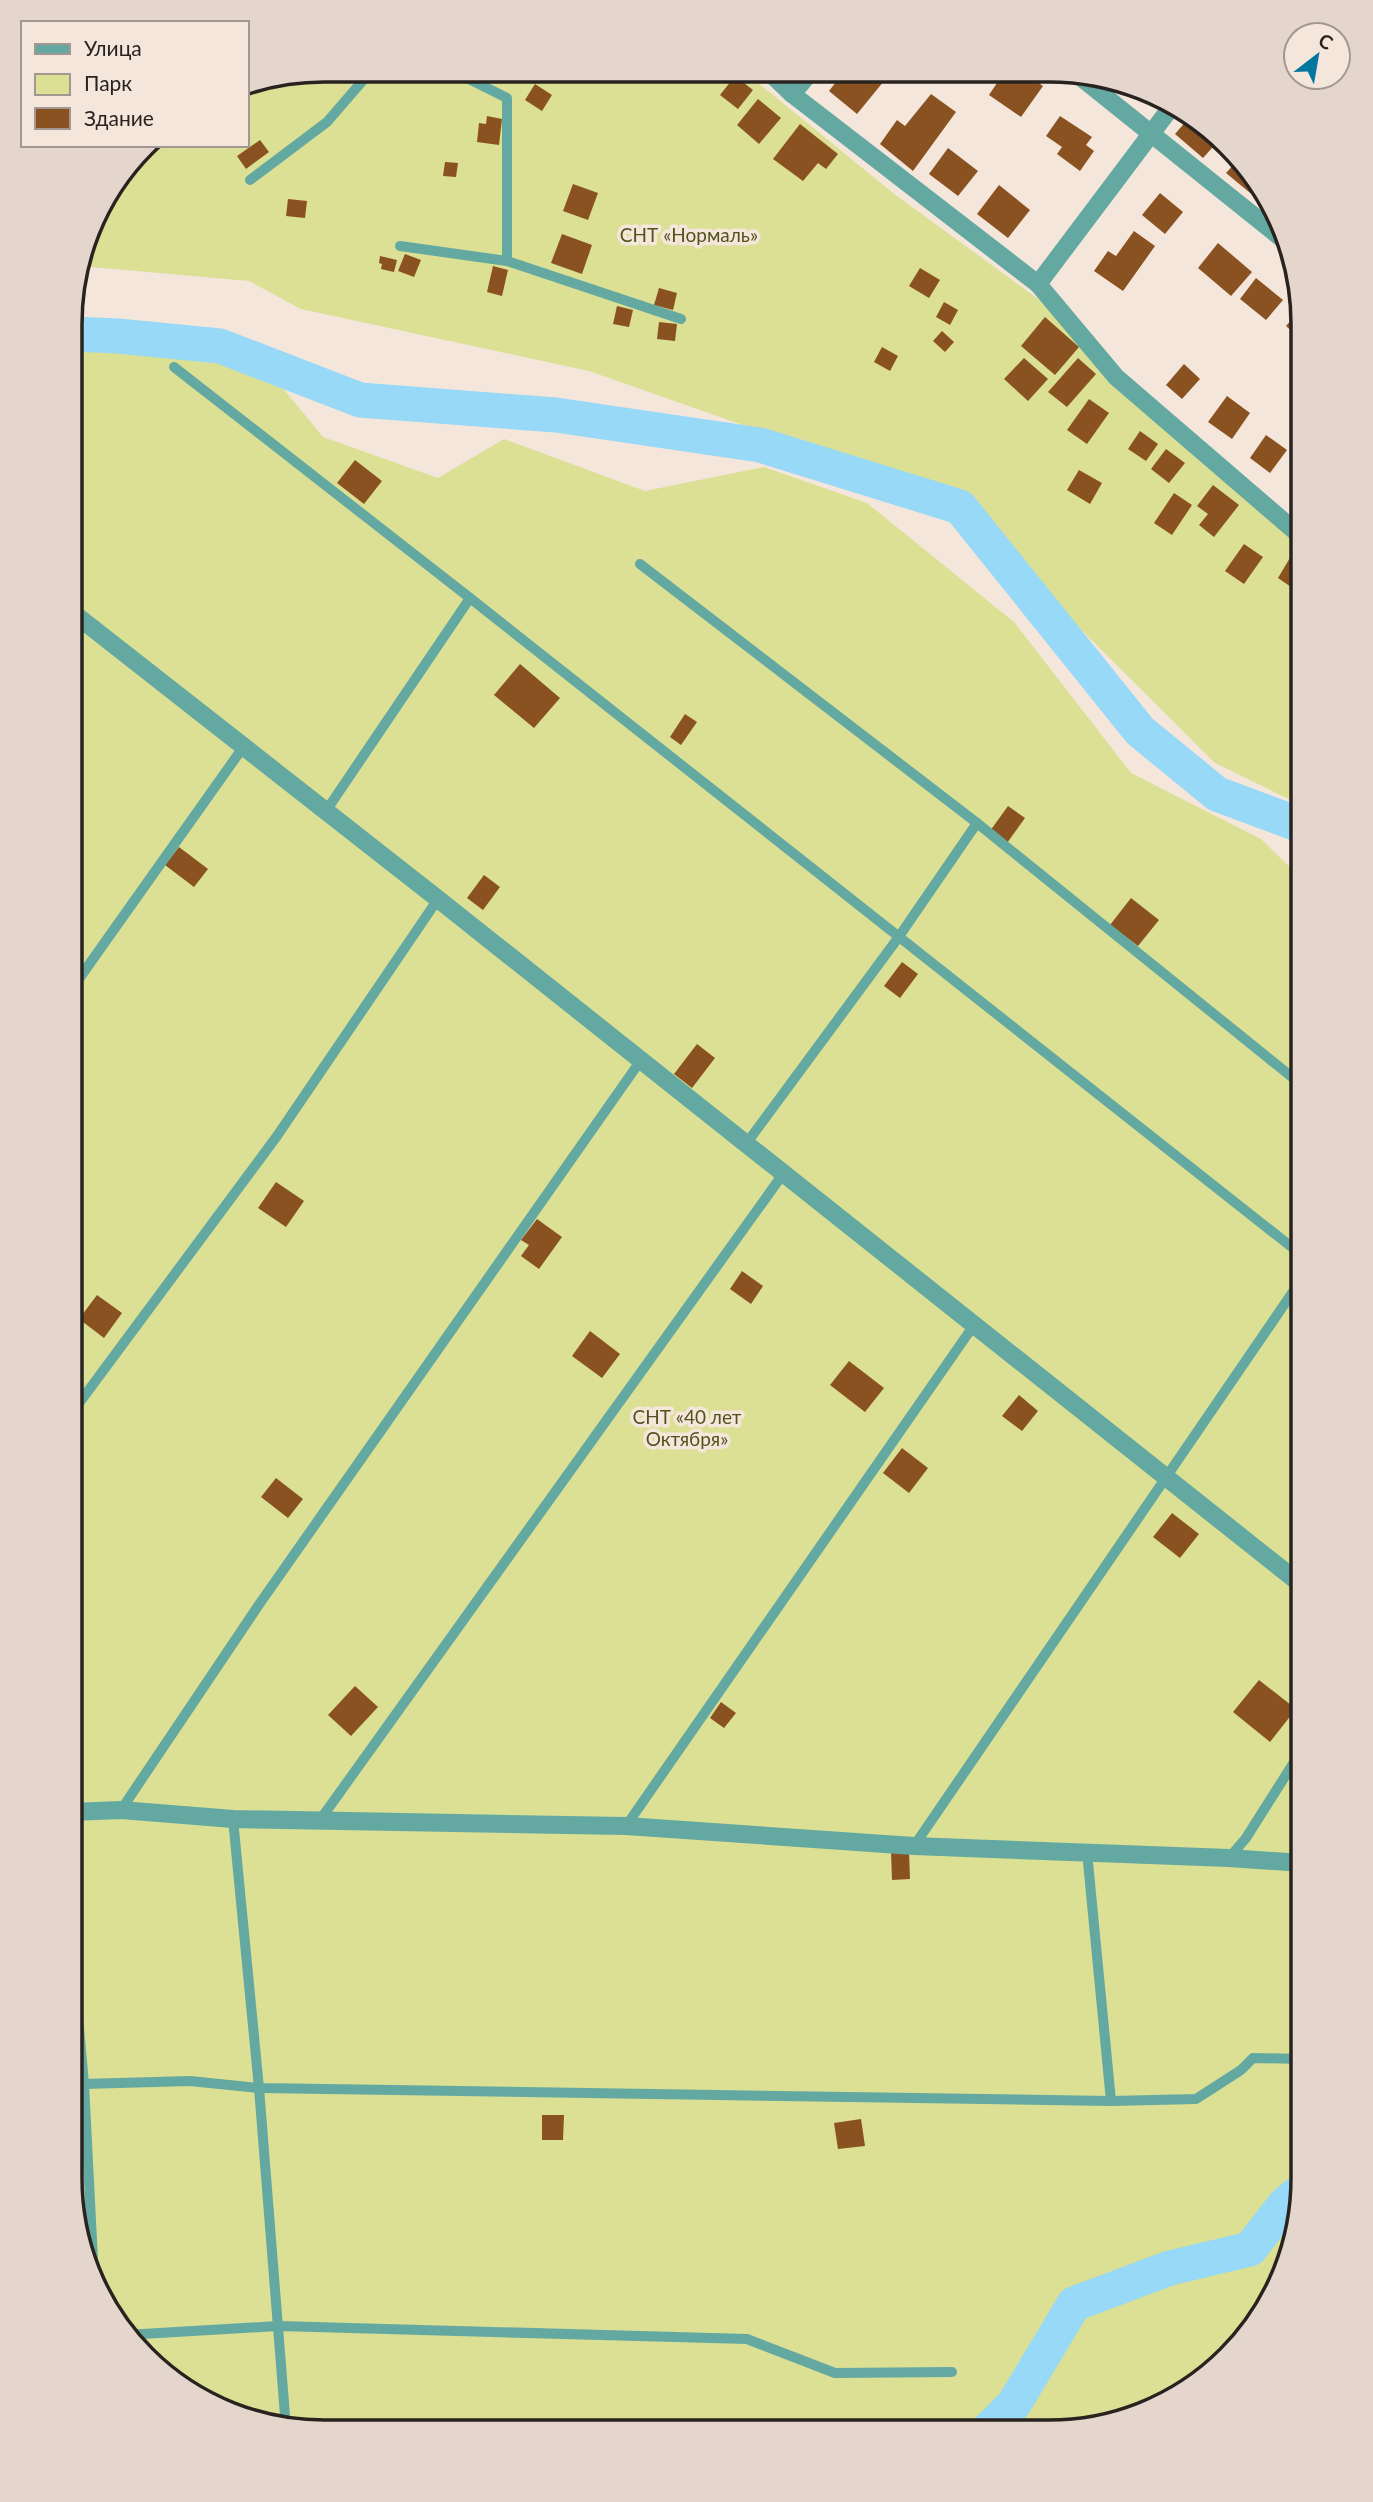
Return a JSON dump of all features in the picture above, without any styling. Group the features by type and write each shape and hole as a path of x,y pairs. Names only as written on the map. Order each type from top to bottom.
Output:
{"street":[{"path":"779,82 1038,284 1116,377 1291,528"},
{"path":"792,94 802,82"},
{"path":"1093,86 1272,231"},
{"path":"1038,284 1167,114"},
{"path":"82,620 1290,1576"},
{"path":"82,1812 121,1810 233,1819 626,1826 914,1846 1290,1862"}],"lane":[{"path":"250,180 327,122 362,82"},
{"path":"478,82 508,98 507,261"},
{"path":"400,246 507,261 681,319"},
{"path":"174,367 1291,1246"},
{"path":"640,564 977,823 1291,1076"},
{"path":"326,811 470,598"},
{"path":"82,974 244,746"},
{"path":"746,1144 898,937 977,823"},
{"path":"82,1400 277,1136 438,899"},
{"path":"121,1810 258,1606 641,1060"},
{"path":"320,1820 783,1174"},
{"path":"914,1846 1290,1296"},
{"path":"626,1826 974,1325"},
{"path":"1229,1858 1246,1838 1290,1768"},
{"path":"233,1819 259,2088 285,2417"},
{"path":"1087,1852 1111,2101"},
{"path":"84,2084 190,2081 259,2088 1111,2101 1196,2099 1241,2070 1254,2058 1290,2059"},
{"path":"82,2062 92,2245"},
{"path":"140,2334 278,2326 747,2339 835,2373 952,2372"}],"green space":[{"name":"СНТ «Нормаль»","path":"324,82 757,82 893,193 1045,304 1291,528 1291,800 1215,763 948,497 589,371 301,309 249,281 89,267 101,231 115,203 132,177 160,147 248,147 248,95 292,84"},
{"name":"СНТ «40 лет Октября»","path":"82,329 261,362 323,437 438,478 504,439 645,491 764,467 867,503 1014,622 1131,773 1261,839 1291,868 1290,2194 1278,2256 1266,2285 1241,2325 1220,2349 1196,2370 1156,2395 1127,2407 1081,2418 292,2418 261,2412 203,2387 177,2370 153,2349 132,2325 101,2271 88,2228 82,2097"}],"building":[{"path":"730,82 743,82 753,90 738,109 720,95"},
{"path":"836,82 883,82 857,114 829,91"},
{"path":"998,82 1037,82 1043,86 1021,117 989,95"},
{"path":"535,84 552,95 542,111 525,100"},
{"path":"931,94 956,112 913,171 880,144 897,120 905,126"},
{"path":"758,99 781,118 759,144 737,125"},
{"path":"487,116 502,119 499,145 477,142 479,123 486,124"},
{"path":"1060,116 1092,137 1086,145 1094,151 1080,171 1057,154 1062,147 1046,136"},
{"path":"800,124 838,154 826,169 818,163 803,181 773,159"},
{"path":"1184,124 1213,147 1203,158 1175,134"},
{"path":"260,140 269,152 246,169 237,156"},
{"path":"948,148 978,171 958,196 929,174"},
{"path":"445,162 458,163 456,177 443,176"},
{"path":"1232,166 1253,196 1226,173"},
{"path":"573,184 598,193 588,220 563,211"},
{"path":"999,185 1030,210 1008,238 977,214"},
{"path":"1160,193 1183,212 1165,234 1142,215"},
{"path":"288,199 307,201 305,218 286,216"},
{"path":"1134,231 1155,246 1123,291 1094,271 1108,251 1116,256"},
{"path":"562,234 592,245 582,274 551,263"},
{"path":"1218,243 1252,272 1231,296 1198,268"},
{"path":"405,254 421,260 414,277 398,271"},
{"path":"380,256 397,260 394,272 381,269"},
{"path":"493,266 508,270 502,296 487,292"},
{"path":"920,268 940,280 929,298 909,286"},
{"path":"1256,278 1283,300 1266,320 1240,299"},
{"path":"659,288 677,293 673,310 654,305"},
{"path":"944,302 958,310 950,325 936,317"},
{"path":"617,306 633,310 629,327 613,324"},
{"path":"1045,317 1079,347 1055,375 1021,346"},
{"path":"659,322 677,324 675,341 657,339"},
{"path":"942,331 954,342 945,352 933,341"},
{"path":"882,347 898,356 890,371 874,362"},
{"path":"1024,358 1048,379 1028,401 1004,379"},
{"path":"1078,358 1096,374 1067,407 1048,392"},
{"path":"1184,364 1200,379 1182,399 1166,385"},
{"path":"1227,396 1250,413 1232,439 1208,422"},
{"path":"1089,399 1109,413 1087,444 1067,430"},
{"path":"1140,431 1158,444 1146,461 1128,449"},
{"path":"1266,435 1287,450 1270,473 1250,458"},
{"path":"1166,449 1185,463 1169,483 1151,469"},
{"path":"355,460 382,481 364,504 337,483"},
{"path":"1079,470 1102,483 1090,504 1067,490"},
{"path":"1213,485 1239,505 1214,537 1199,525 1208,514 1197,506"},
{"path":"1174,493 1192,505 1172,535 1154,523"},
{"path":"1244,544 1263,557 1244,584 1225,571"},
{"path":"1291,556 1291,587 1278,578"},
{"path":"520,664 560,698 534,728 494,695"},
{"path":"685,714 697,722 681,745 670,737"},
{"path":"1008,806 1025,818 1007,843 990,831"},
{"path":"179,847 208,869 194,887 165,865"},
{"path":"484,875 500,887 483,910 467,898"},
{"path":"1131,898 1159,920 1138,946 1110,925"},
{"path":"902,962 918,974 900,998 884,986"},
{"path":"697,1044 715,1058 692,1088 674,1074"},
{"path":"276,1182 304,1201 286,1227 258,1208"},
{"path":"537,1219 562,1237 539,1269 521,1256 529,1245 521,1240"},
{"path":"742,1271 763,1286 751,1304 730,1289"},
{"path":"97,1295 122,1313 104,1338 82,1321 82,1315"},
{"path":"590,1331 620,1354 602,1378 572,1356"},
{"path":"849,1361 884,1388 865,1412 830,1385"},
{"path":"1019,1395 1038,1411 1022,1431 1002,1416"},
{"path":"902,1448 928,1468 909,1493 883,1473"},
{"path":"276,1478 303,1499 288,1518 261,1497"},
{"path":"1172,1513 1199,1534 1180,1558 1153,1537"},
{"path":"1259,1680 1290,1705 1290,1716 1270,1742 1233,1712"},
{"path":"355,1686 378,1707 351,1736 328,1715"},
{"path":"721,1702 736,1713 724,1728 710,1718"},
{"path":"891,1851 909,1851 910,1879 892,1880"},
{"path":"542,2115 564,2115 563,2140 542,2140"},
{"path":"861,2119 865,2146 838,2149 834,2123"}],"waterway":[{"path":"82,334 220,346 360,400 556,415 760,445 960,507 1140,731 1217,794 1291,821"},
{"path":"998,2420 1014,2404 1074,2304 1170,2268 1250,2249 1289,2201"}]}
